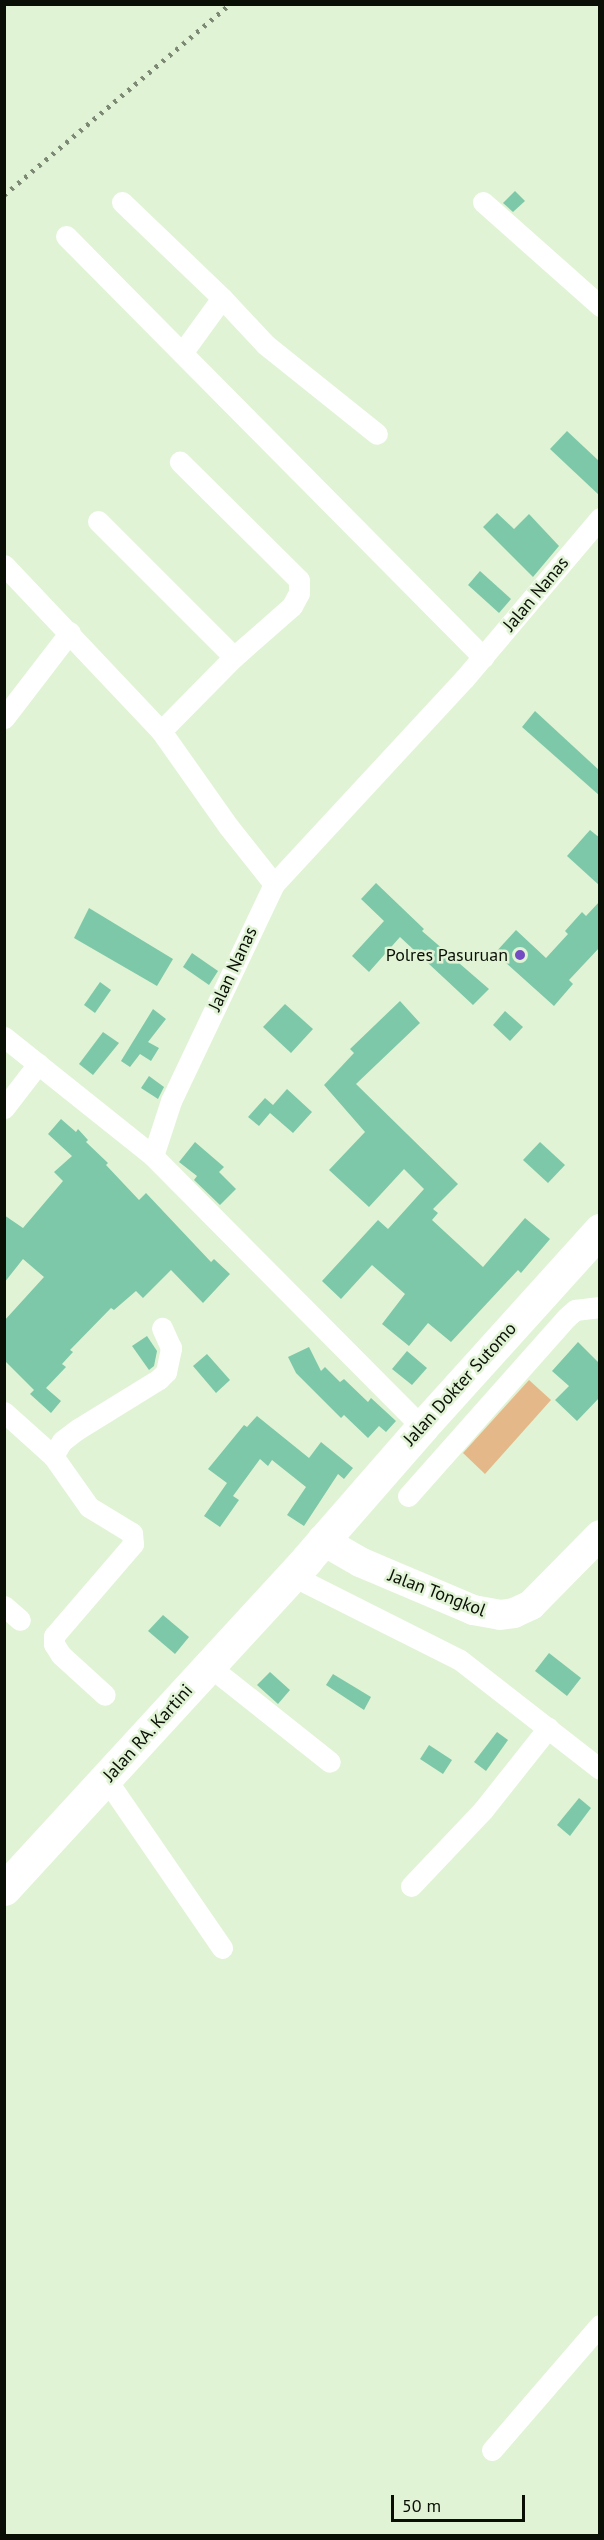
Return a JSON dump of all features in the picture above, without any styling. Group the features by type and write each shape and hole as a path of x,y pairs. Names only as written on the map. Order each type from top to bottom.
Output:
{"highway":[{"name":"Jalan Dokter Sutomo","path":"305,1560 422,1426 600,1230"},
{"name":"Jalan RA. Kartini","path":"4,1889 305,1560"}],"street":[{"path":"122,202 222,298 266,345 378,434"},
{"path":"483,202 598,300"},
{"path":"66,236 483,657"},
{"path":"182,353 222,298"},
{"path":"161,731 234,657 292,606 299,593 299,580 180,462"},
{"name":"Jalan Nanas","path":"153,1156 171,1101 274,884 483,657 600,518"},
{"path":"98,521 234,657"},
{"path":"4,565 70,632 161,731 228,826 274,884"},
{"path":"4,718 70,632"},
{"path":"4,1037 153,1156 422,1426"},
{"path":"4,1108 38,1064"},
{"path":"408,1496 567,1317 575,1310 600,1307"},
{"path":"64,1442 159,1379 166,1372 171,1361 171,1348 162,1328"},
{"path":"4,1412 64,1442 89,1507 110,1521 129,1529 133,1539 133,1544 54,1636 54,1644 61,1655 105,1695"},
{"name":"Jalan Tongkol","path":"305,1560 360,1562 473,1610 500,1615 514,1613 531,1605 600,1535"},
{"path":"305,1560 460,1660 600,1768"},
{"path":"4,1606 20,1620"},
{"path":"209,1666 330,1761"},
{"path":"411,1886 483,1810 548,1728"},
{"path":"106,1779 222,1948"},
{"path":"492,2450 600,2325"}],"shaded area":[{"path":"529,1380 551,1400 485,1474 463,1453"}],"building":[{"path":"515,191 525,201 513,212 503,203"},
{"path":"567,431 600,462 600,496 550,449"},
{"path":"497,513 514,529 529,514 559,546 533,577 483,527"},
{"path":"480,571 511,599 499,613 468,585"},
{"path":"535,711 600,771 600,796 522,727"},
{"path":"590,830 600,838 600,886 567,856"},
{"path":"376,883 424,929 422,931 489,989 473,1005 400,937 369,972 352,956 384,921 361,899"},
{"name":"Polres Pasuruan","path":"600,901 600,947 569,980 573,984 554,1006 495,953 516,930 546,958 568,934 565,931 582,912 586,916"},
{"path":"89,908 173,959 157,986 74,938"},
{"path":"192,953 218,971 209,985 183,967"},
{"path":"100,982 111,990 95,1013 84,1005"},
{"path":"400,1001 420,1023 356,1084 458,1184 433,1209 438,1213 432,1220 483,1267 525,1218 550,1239 521,1273 518,1270 451,1342 428,1323 409,1346 382,1324 405,1294 372,1265 341,1299 322,1281 378,1220 388,1229 424,1189 404,1169 369,1207 329,1170 365,1132 324,1085 354,1053 350,1049"},
{"path":"285,1004 313,1029 291,1053 263,1027"},
{"path":"153,1009 166,1019 148,1042 159,1048 151,1061 140,1054 130,1067 121,1061"},
{"path":"505,1011 523,1027 510,1041 493,1025"},
{"path":"103,1032 119,1043 93,1075 79,1064"},
{"path":"149,1076 164,1087 158,1099 141,1088"},
{"path":"287,1089 312,1112 293,1133 270,1113 259,1126 248,1117 265,1098 273,1105"},
{"path":"61,1119 76,1132 78,1129 88,1140 86,1142 108,1163 106,1165 139,1200 146,1193 211,1262 214,1259 230,1274 203,1303 171,1270 143,1298 136,1291 114,1310 111,1308 70,1350 73,1352 62,1364 66,1367 46,1388 61,1401 51,1413 30,1394 34,1390 4,1360 4,1321 44,1277 23,1259 4,1283 4,1215 23,1228 63,1181 54,1172 72,1156 48,1134"},
{"path":"195,1142 224,1167 219,1172 236,1189 220,1205 194,1180 197,1176 179,1162"},
{"path":"540,1142 565,1165 548,1183 523,1160"},
{"path":"147,1336 157,1351 154,1366 149,1370 132,1346"},
{"path":"578,1342 600,1364 600,1397 577,1421 555,1400 569,1386 552,1371"},
{"path":"309,1347 321,1371 325,1367 340,1382 344,1379 368,1402 371,1398 396,1421 386,1432 379,1426 368,1438 344,1415 341,1418 296,1373 288,1357"},
{"path":"407,1351 427,1368 412,1385 392,1369"},
{"path":"207,1354 230,1380 216,1393 193,1366"},
{"path":"257,1416 309,1458 321,1442 353,1468 344,1479 338,1474 304,1526 287,1515 306,1487 272,1460 268,1466 260,1459 233,1496 239,1500 220,1527 204,1516 227,1483 208,1469 244,1425 247,1427"},
{"path":"163,1615 189,1637 175,1654 148,1631"},
{"path":"549,1653 581,1678 567,1696 535,1671"},
{"path":"270,1672 290,1690 278,1704 257,1685"},
{"path":"333,1674 371,1697 364,1710 326,1685"},
{"path":"497,1732 508,1740 486,1771 474,1762"},
{"path":"429,1745 452,1760 443,1774 420,1759"},
{"path":"579,1798 591,1808 570,1836 557,1825"}],"railway":[{"path":"4,195 230,4"}],"place":[{"name":"Polres Pasuruan","path":"520,955"}]}
